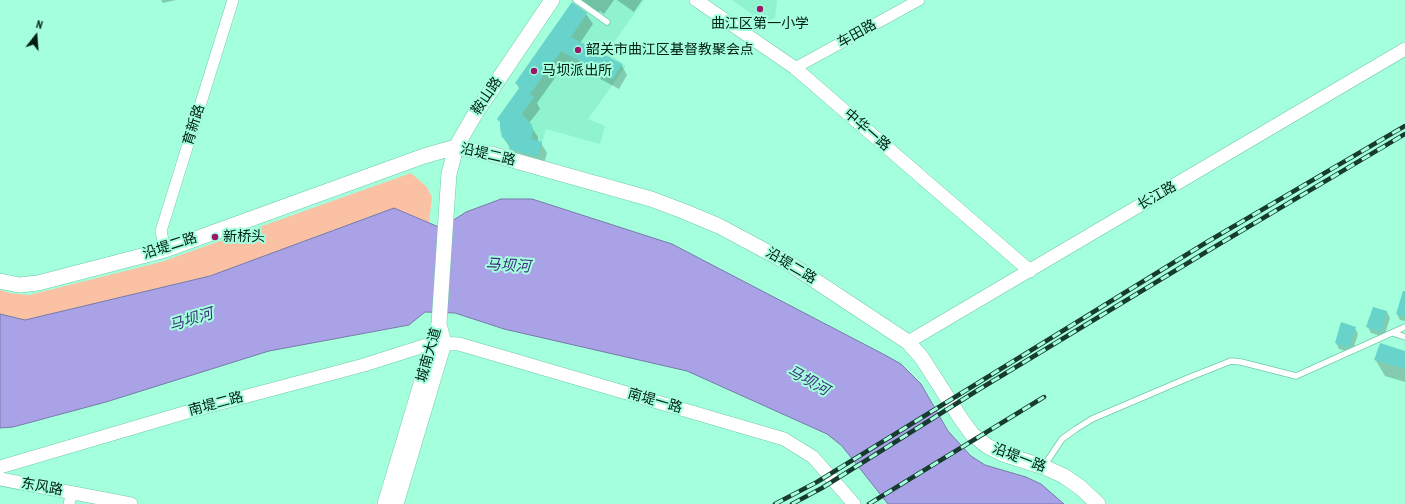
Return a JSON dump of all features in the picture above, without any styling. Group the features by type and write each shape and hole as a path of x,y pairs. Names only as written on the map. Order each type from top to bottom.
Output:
{"main road":[{"name":"鞍山路","path":"447,202 449,174 456,147 474,114 552,0"},
{"name":"沿堤二路","path":"0,281 19,285 38,283 165,250 424,156 456,147 491,154 651,199 720,226 790,264 908,342"},
{"name":"城南大道","path":"385,504 439,343 447,202"},
{"name":"沿堤一路","path":"908,342 922,358 972,434 987,446 1003,454 1044,467 1064,476 1081,488 1098,504"},
{"path":"396,504 439,343"}],"street":[{"name":"育新路","path":"165,250 161,231 233,0"},
{"name":"中华一路","path":"696,0 795,68 1030,271"},
{"name":"车田路","path":"795,68 920,0"},
{"name":"长江路","path":"908,342 1405,49"},
{"name":"南堤二路","path":"0,467 188,412 364,365 439,343"},
{"name":"南堤一路","path":"439,343 459,344 784,439 813,457 854,504"},
{"name":"东风路","path":"0,479 70,498 131,504"}],"lane":[{"path":"576,0 607,22"},
{"path":"1044,467 1062,439 1076,428 1092,419 1231,361 1241,362 1296,376 1405,328"},
{"path":"1393,333 1405,337"}],"shaded area":[{"path":"577,0 644,0 607,52 626,66 588,119 605,126 600,144 546,129 538,157 510,145 505,141 500,132 500,122 497,119 520,87 530,94 586,15 573,6"},
{"name":"曲江区第一小学","path":"732,0 777,0 775,18 763,22"},
{"path":"411,173 427,187 432,197 429,223 394,208 210,276 25,320 0,314 0,290 10,293 29,295 161,262"}],"water":[{"name":"马坝河","path":"501,199 532,199 672,244 885,355 901,364 921,384 948,431 971,456 985,465 1026,477 1041,484 1064,504 888,504 842,446 827,434 687,371 504,329 455,313 425,312 409,325 269,351 106,402 13,427 0,428 0,314 25,320 210,276 394,208 441,228 466,212"}],"building":[{"path":"572,2 587,13 571,37 622,64 613,79 561,51 530,94 534,97 522,114 532,125 533,130 531,139 542,142 538,157 509,149 510,145 502,137 500,122 497,119 520,87 515,83"},
{"path":"1403,291 1405,291 1405,317 1396,314"},
{"path":"1373,307 1387,311 1381,332 1366,327"},
{"path":"1341,322 1356,327 1349,348 1335,343"},
{"path":"1380,343 1405,351 1405,369 1374,360"}],"railway":[{"path":"775,504 817,482 1207,242 1405,126"},
{"path":"792,504 822,488 978,390 1405,134"},
{"path":"869,504 1044,397"}],"place":[{"name":"曲江区第一小学","path":"760,9"},
{"name":"韶关市曲江区基督教聚会点","path":"578,50"},
{"name":"马坝派出所","path":"534,71"},
{"name":"新桥头","path":"215,237"}]}
